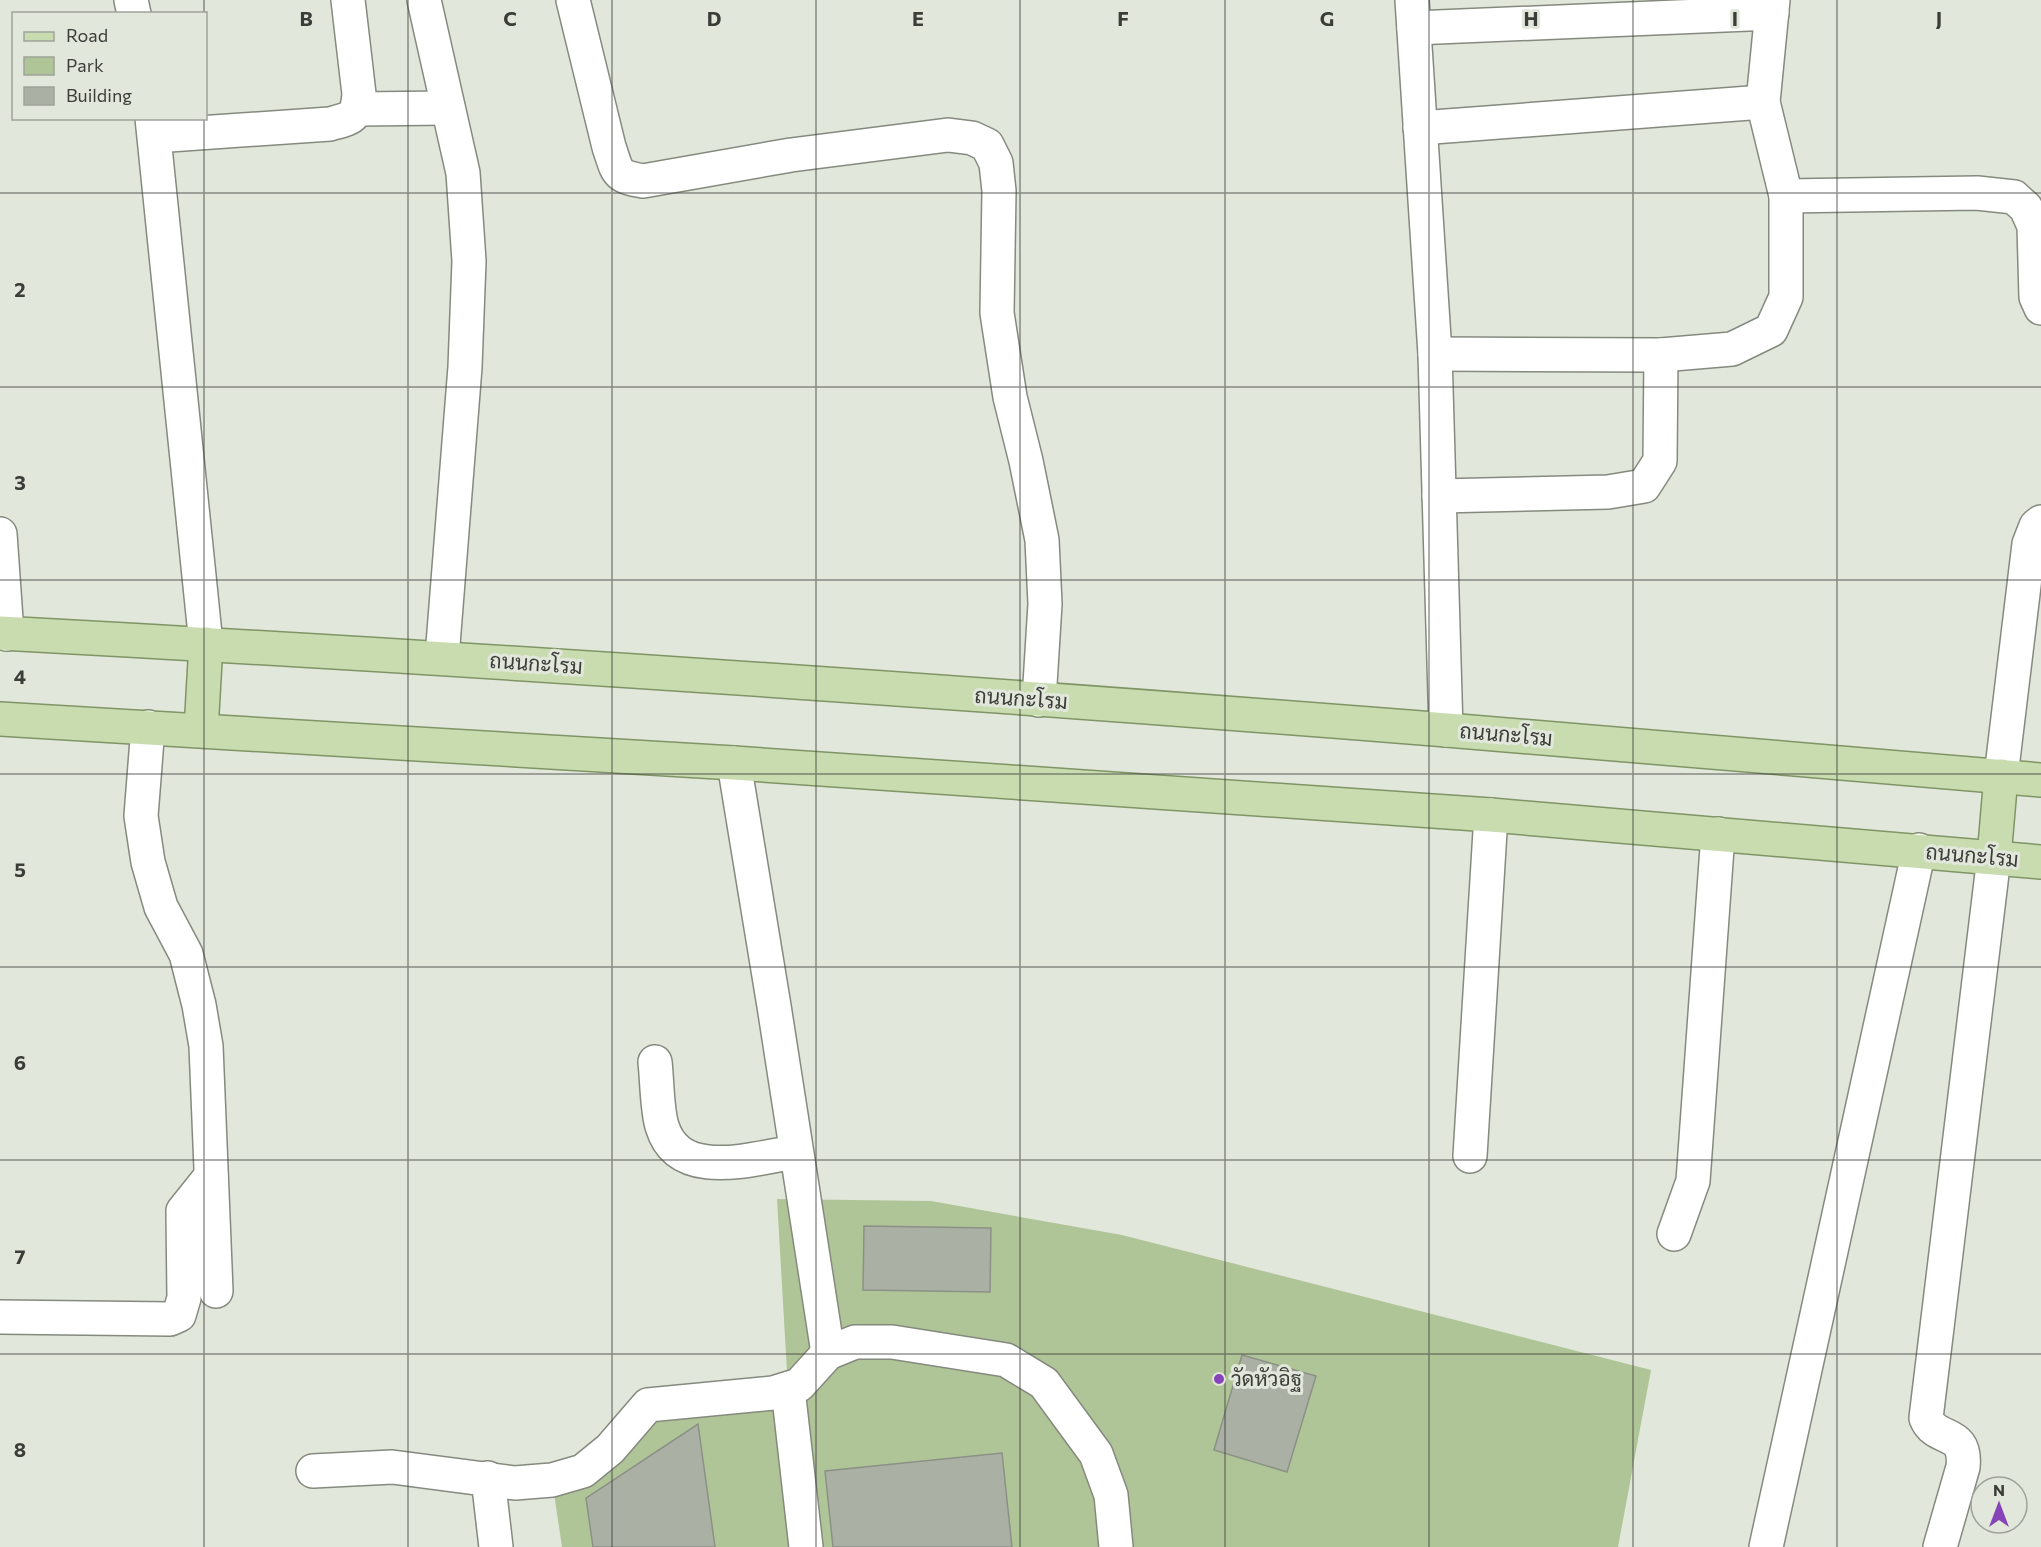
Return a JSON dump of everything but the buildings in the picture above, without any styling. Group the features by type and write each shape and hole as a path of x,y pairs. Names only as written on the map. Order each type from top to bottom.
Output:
{"main road":[{"name":"ถนนกะโรม","path":"4,634 442,657 1446,730 2041,780"},
{"path":"201,730 206,644"},
{"name":"ถนนกะโรม","path":"0,719 734,763 1491,815 2041,862"},
{"path":"1994,857 2001,777"}],"street":[{"path":"206,644 153,127 330,124 351,118 358,109 359,94 348,0"},
{"path":"424,0 462,173 469,261 465,367 442,657"},
{"path":"573,0 609,147 617,170 624,178 643,181 791,155 948,135 972,138 987,145 996,163 999,192 997,313 1010,397 1042,540 1045,604 1039,700"},
{"path":"1435,354 1661,355 1732,349 1771,330 1786,297 1786,196 1763,102 1773,6 1413,14 1435,354 1446,730"},
{"path":"1420,128 1763,102"},
{"path":"358,109 448,108"},
{"path":"1786,196 1977,193 2014,197 2026,208 2034,226 2036,297 2041,308"},
{"path":"1439,496 1608,492 1644,486 1660,461 1661,355"},
{"path":"2001,777 2029,543 2036,526 2041,522"},
{"path":"0,534 4,634"},
{"path":"148,727 141,816 148,862 162,907 186,954 200,1005 206,1046 216,1291"},
{"path":"734,763 828,1353"},
{"path":"1470,1156 1491,815"},
{"path":"1674,1234 1692,1181 1695,1160 1718,834"},
{"path":"1766,1547 1919,850"},
{"path":"1940,1547 1963,1467 1964,1456 1956,1440 1935,1430 1926,1418 1994,857"},
{"path":"655,1062 662,1126 673,1149 682,1155 692,1160 717,1164 796,1152"},
{"path":"0,1317 170,1319 179,1315 184,1298 183,1211 211,1176"},
{"path":"313,1471 392,1467 515,1483 552,1480 583,1471 610,1449 648,1405 773,1393 799,1385 828,1353 855,1342 892,1342 1006,1360 1044,1383 1096,1454 1111,1495 1116,1547"},
{"path":"788,1389 806,1547"},
{"path":"488,1478 496,1547"}],"green space":[{"name":"วัดหัวอิฐ","path":"777,1199 931,1201 1122,1235 1651,1370 1618,1547 562,1547 552,1480 666,1403 788,1389"}],"place":[{"name":"วัดหัวอิฐ","path":"1219,1379"}]}
